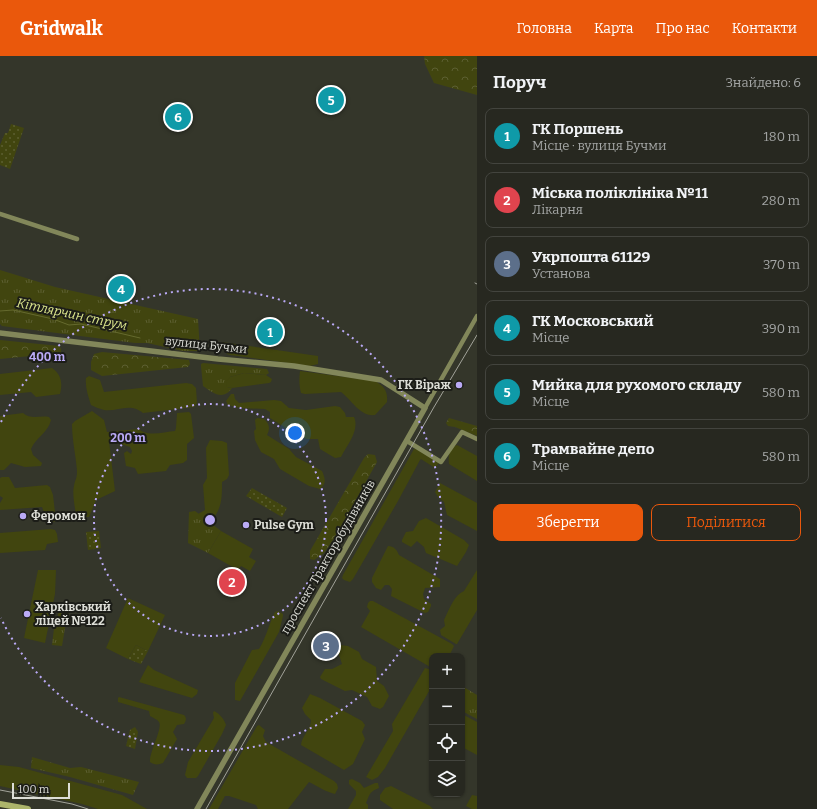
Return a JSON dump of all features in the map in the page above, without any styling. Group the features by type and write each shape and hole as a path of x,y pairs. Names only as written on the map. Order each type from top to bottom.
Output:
{"main road":[{"path":"0,804 28,809"}],"street":[{"path":"0,214 78,239"},
{"name":"проспект Тракторобудівників","path":"196,809 407,442 477,316"},
{"name":"вулиця Бучми","path":"0,333 218,359 294,366 381,380 425,408"},
{"path":"407,442 441,462 462,432 477,439"}],"green space":[{"path":"424,56 477,56 477,95 434,83 425,64"},
{"path":"11,124 24,128 10,169 0,165 0,145 5,133 8,133"},
{"path":"0,270 55,287 198,319 200,351 183,351 147,343 135,343 2,326 0,324"},
{"path":"0,340 59,346 61,353 0,359"},
{"path":"222,342 318,356 318,364 310,366 230,355 227,354"},
{"path":"102,352 189,360 190,364 188,367 102,376 91,370 91,362 94,354"},
{"path":"201,364 267,369 269,373 266,375 244,373 230,377 227,387 232,388 229,392 222,395 214,393 203,386"},
{"path":"52,368 55,370 60,379 60,394 36,397 31,392 0,395 0,374"},
{"path":"300,371 375,381 385,389 387,402 375,415 370,415 361,411 341,392 301,393 299,382"},
{"path":"244,373 266,375 272,379 269,383 232,388 227,387 226,382 230,377"},
{"path":"89,376 100,380 104,392 186,383 192,384 196,388 197,403 194,407 143,413 133,408 104,410 91,405 86,385 86,378"},
{"path":"231,394 234,394 235,399 239,403 274,400 281,401 289,408 306,410 335,406 340,407 345,413 346,417 354,417 354,432 341,457 335,458 320,449 318,439 307,439 299,436 270,418 270,412 265,409 241,408 228,405 226,401"},
{"path":"92,411 104,420 107,432 139,429 146,433 175,431 177,413 189,412 191,414 194,438 187,444 187,460 183,463 170,465 166,471 138,474 135,468 126,466 124,453 127,451 131,454 132,451 130,447 109,441 115,491 96,500 89,517 77,517 73,493 77,471 72,424"},
{"path":"23,413 32,417 49,417 51,420 47,428 31,449 33,455 42,463 41,466 25,467 11,463 4,470 0,470 0,416"},
{"path":"257,418 264,419 267,423 269,431 267,435 289,449 296,457 322,471 325,480 324,485 320,489 309,486 280,469 274,459 261,452 255,440 255,420"},
{"path":"449,418 477,426 477,436 455,427 448,426 446,423"},
{"path":"210,440 227,443 229,475 227,479 222,482 222,494 219,508 210,523 198,514 205,510 203,485 207,478 206,448"},
{"path":"457,445 477,456 477,481 449,464 452,448"},
{"path":"414,449 439,463 435,468 421,459 420,460 353,579 350,582 344,580 342,578 343,575"},
{"path":"368,454 375,455 377,462 335,537 324,553 314,560 310,559 310,551 364,458"},
{"path":"9,477 15,488 47,485 50,487 53,495 56,521 50,523 47,520 42,507 0,510 0,503 3,498 0,496 0,478"},
{"path":"440,483 477,503 477,531 447,515 444,502 435,492"},
{"path":"252,488 287,508 282,517 246,496"},
{"path":"195,511 221,531 208,553 188,543 189,512"},
{"path":"426,518 464,540 469,545 457,566 426,553 424,547 417,541 411,547 402,542 406,532 413,531 419,521"},
{"path":"51,529 55,530 58,542 47,544 45,550 0,553 0,533"},
{"path":"99,531 101,548 88,550 86,532"},
{"path":"221,531 253,549 249,557 256,561 250,571 241,566 238,570 208,553"},
{"path":"388,546 395,549 399,555 440,579 440,587 425,588 423,594 424,599 431,604 428,612 425,613 391,596 392,589 389,585 385,585 381,590 376,588 372,582 372,578"},
{"path":"38,570 56,570 55,594 45,643 24,638"},
{"path":"477,570 477,610 456,644 441,635 440,630 445,626 444,620 452,603 460,593 464,591"},
{"path":"128,598 165,615 148,651 136,645 128,659 106,648"},
{"path":"373,601 452,644 454,646 450,653 429,653 429,666 361,627 370,611 367,607 368,603"},
{"path":"60,606 69,608 68,621 57,619"},
{"path":"278,611 283,614 279,632 240,701 235,700 235,683 252,650 259,649 275,612"},
{"path":"55,620 66,622 62,646 52,645"},
{"path":"136,645 148,651 141,664 128,659"},
{"path":"340,645 348,646 359,652 362,659 376,667 377,681 384,686 389,696 383,707 380,709 372,706 367,697 352,690 345,691 321,679 320,677 325,669 332,669 342,664 338,652"},
{"path":"148,665 154,670 198,690 197,694 192,698 139,682"},
{"path":"425,668 429,669 429,691 385,768 378,777 372,780 366,777 393,731 392,724"},
{"path":"465,688 477,695 477,719 465,713"},
{"path":"310,694 362,721 365,725 362,732 365,739 353,764 344,770 301,745 303,738 311,724 311,720 302,708"},
{"path":"119,697 185,716 186,720 184,724 177,725 173,732 177,739 163,763 153,764 150,762 159,730 159,722 150,716 149,711 118,702"},
{"path":"214,711 222,717 226,725 198,776 196,778 187,778 185,775 188,762 214,718"},
{"path":"465,716 477,722 477,755 465,749"},
{"path":"259,725 265,730 263,736 266,742 334,781 338,788 335,794 309,782 288,809 258,809 256,805 225,796 218,809 209,809 257,726"},
{"path":"135,727 138,732 135,749 126,746 130,730"},
{"path":"32,757 70,768 81,767 139,782 133,795 70,777 31,768"},
{"path":"0,765 19,767 122,795 147,809 98,809 82,804 0,786"},
{"path":"352,779 360,783 364,788 378,783 379,788 370,794 366,803 368,805 368,809 348,809 356,795 356,791 349,784 349,780"},
{"path":"391,786 433,809 393,809 380,800 380,795 385,788"},
{"path":"472,795 477,796 477,809 472,809 466,806"}],"waterway":[{"name":"Кітлярчин струм","path":"0,311 13,310 53,319 69,325 81,324 140,338"}],"tram line":[{"path":"206,809 434,407 477,335"},
{"path":"0,790 72,804 88,809"}],"place":[{"name":"Мийка для рухомого складу","path":"331,100"},
{"name":"Трамвайне депо","path":"178,117"},
{"name":"ГК Московський","path":"121,289"},
{"name":"ГК Поршень","path":"270,332"},
{"name":"ГК Віраж","path":"459,385"},
{"name":"Феромон","path":"23,516"},
{"name":"Pulse Gym","path":"246,525"},
{"name":"Міська поліклініка №11","path":"232,582"},
{"name":"Харківський ліцей №122","path":"27,614"},
{"name":"Укрпошта 61129","path":"326,646"}]}
